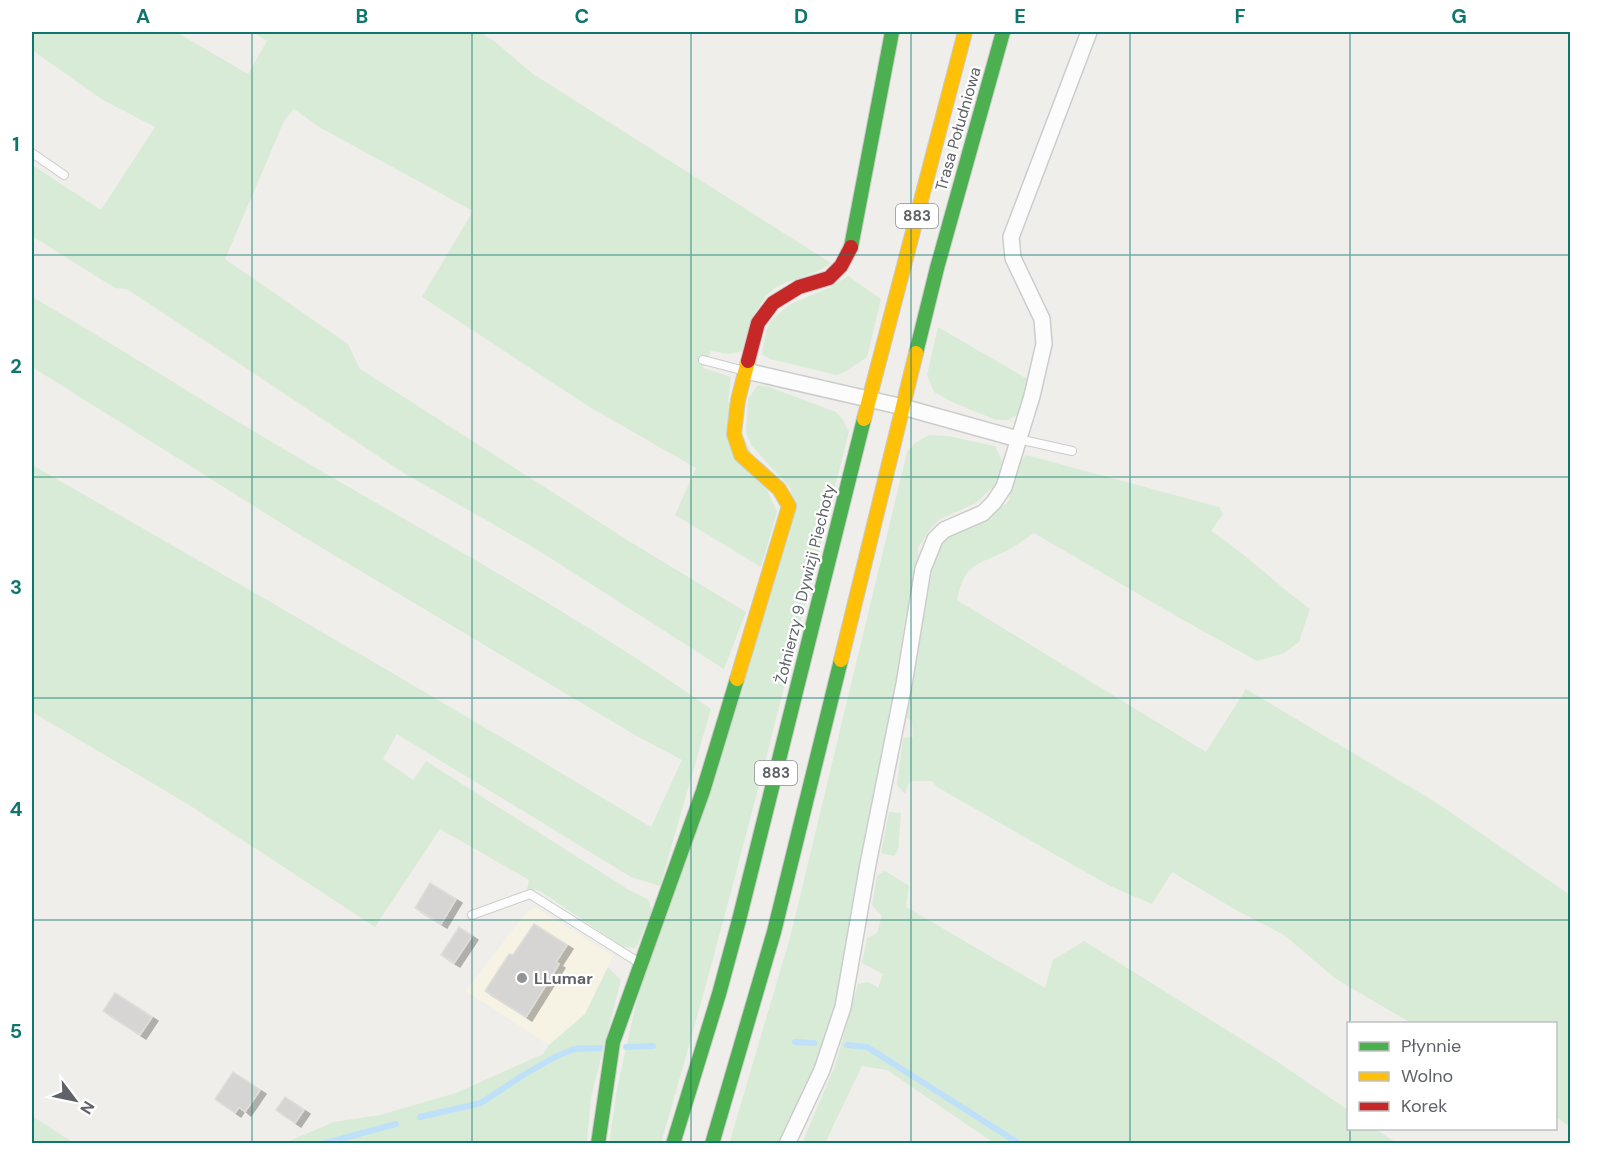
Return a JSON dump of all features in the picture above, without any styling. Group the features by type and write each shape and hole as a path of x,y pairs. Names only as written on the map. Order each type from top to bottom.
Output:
{"main road":[{"path":"598,1143 613,1042 703,791 789,506 779,489 741,455 734,434 738,400 758,323 773,303 799,287 829,278 842,266 851,248 892,32"},
{"name":"Żołnierzy 9 Dywizji Piechoty","path":"673,1143 739,920 868,400 965,32"},
{"name":"Trasa Południowa","path":"903,407 928,304 1003,32"},
{"name":"883","path":"712,1143 774,932 903,407"}],"street":[{"path":"788,1143 822,1070 843,1007 868,864 904,684 923,569 935,539 944,530 983,513 1004,487 1032,396 1044,344 1042,319 1012,258 1011,237 1089,32"},
{"path":"746,371 903,407 1018,439"}],"lane":[{"path":"32,153 64,175"},
{"path":"703,360 746,371"},
{"path":"1018,439 1072,451"},
{"path":"472,915 530,894 640,963"}],"shaded area":[{"path":"535,907 613,956 585,1014 549,1045 466,991 525,914"}],"green space":[{"path":"32,32 176,32 248,74 267,41 253,32 479,32 494,41 533,74 831,263 774,289 767,295 756,312 742,351 730,354 711,351 703,368 731,377 728,401 777,512 761,567 675,515 696,468 588,406 422,297 473,211 319,127 294,109 284,121 225,259 348,344 360,369 632,543 746,612 724,669 533,547 402,472 127,289 115,288 32,236 32,165 101,210 155,127 103,100 32,50"},
{"path":"848,276 881,299 867,357 837,375 770,359 762,354 766,331 772,319 791,304 831,287"},
{"path":"32,297 272,442 550,604 711,709 660,886 631,877 397,734 383,759 413,780 426,761 629,890 648,899 652,911 636,948 623,947 540,891 527,889 529,880 440,829 375,927 186,803 32,712 32,465 342,644 651,827 682,760 635,735 297,533 32,367"},
{"path":"938,327 1029,380 1018,414 1008,420 996,420 934,392 927,375"},
{"path":"758,385 836,412 849,432 735,878 661,1143 609,1144 617,1089 638,995 791,489 751,445 746,433 748,399"},
{"path":"929,435 948,436 995,446 1003,463 995,485 976,503 940,519 930,529 918,548 918,562 904,627 887,735 839,992 814,1069 781,1143 729,1144 790,938 907,452 915,443"},
{"path":"1026,455 1219,507 1223,514 1211,531 1310,609 1299,642 1284,653 1257,661 1034,533 1010,549 973,567 964,578 957,600 1206,752 1246,689 1437,803 1570,895 1570,1127 1557,1118 1557,1022 1409,1022 1336,979 1284,935 1172,872 1152,904 1110,886 937,787 932,781 910,781 905,794 897,785 903,738 913,737 912,721 905,717 935,557 940,543 955,531 992,514 1008,502 1019,464"},
{"path":"889,812 901,813 898,850 894,856 881,853"},
{"path":"885,871 909,886 906,907 1045,988 1053,960 1084,941 1275,1060 1347,1109 1347,1130 1377,1130 1397,1143 994,1143 887,1070 862,1066 825,1143 802,1143 835,1066 858,984 869,982 878,988 883,974 862,963 867,938 877,933 882,916 872,905 877,876"},
{"path":"608,967 621,980 591,1097 587,1143 282,1144 334,1122 380,1115 456,1093 543,1054 549,1045 585,1014"},
{"path":"32,1116 74,1143 32,1143"}],"building":[{"path":"430,883 456,899 441,924 415,908"},
{"name":"LLumar","path":"534,924 567,945 556,962 559,964 526,1017 485,991 509,954 513,955"},
{"path":"459,927 472,936 454,963 441,955"},
{"path":"115,993 152,1017 140,1035 103,1011"},
{"path":"233,1072 260,1090 245,1112 239,1107 235,1113 215,1099"},
{"path":"285,1097 304,1110 295,1123 276,1110"}],"waterway":[{"path":"795,1042 814,1043"},
{"path":"847,1045 867,1047 1020,1144"},
{"path":"626,1047 653,1046"},
{"path":"420,1117 481,1103 555,1057 574,1049 600,1048"},
{"path":"322,1144 396,1124"}],"traffic: fast":[{"path":"851,247 892,32"},
{"path":"916,353 937,268 1003,32"},
{"path":"673,1144 739,920 864,419"},
{"path":"712,1144 774,932 841,660"},
{"path":"598,1144 613,1042 703,791 737,679"}],"traffic: slow":[{"path":"864,419 965,32"},
{"path":"841,660 916,353"},
{"path":"737,679 789,506 779,489 741,455 734,434 738,400 748,361"}],"traffic: jam":[{"path":"748,361 758,323 773,303 799,287 829,278 841,266 851,247"}],"place":[{"name":"LLumar","path":"522,978"}]}
